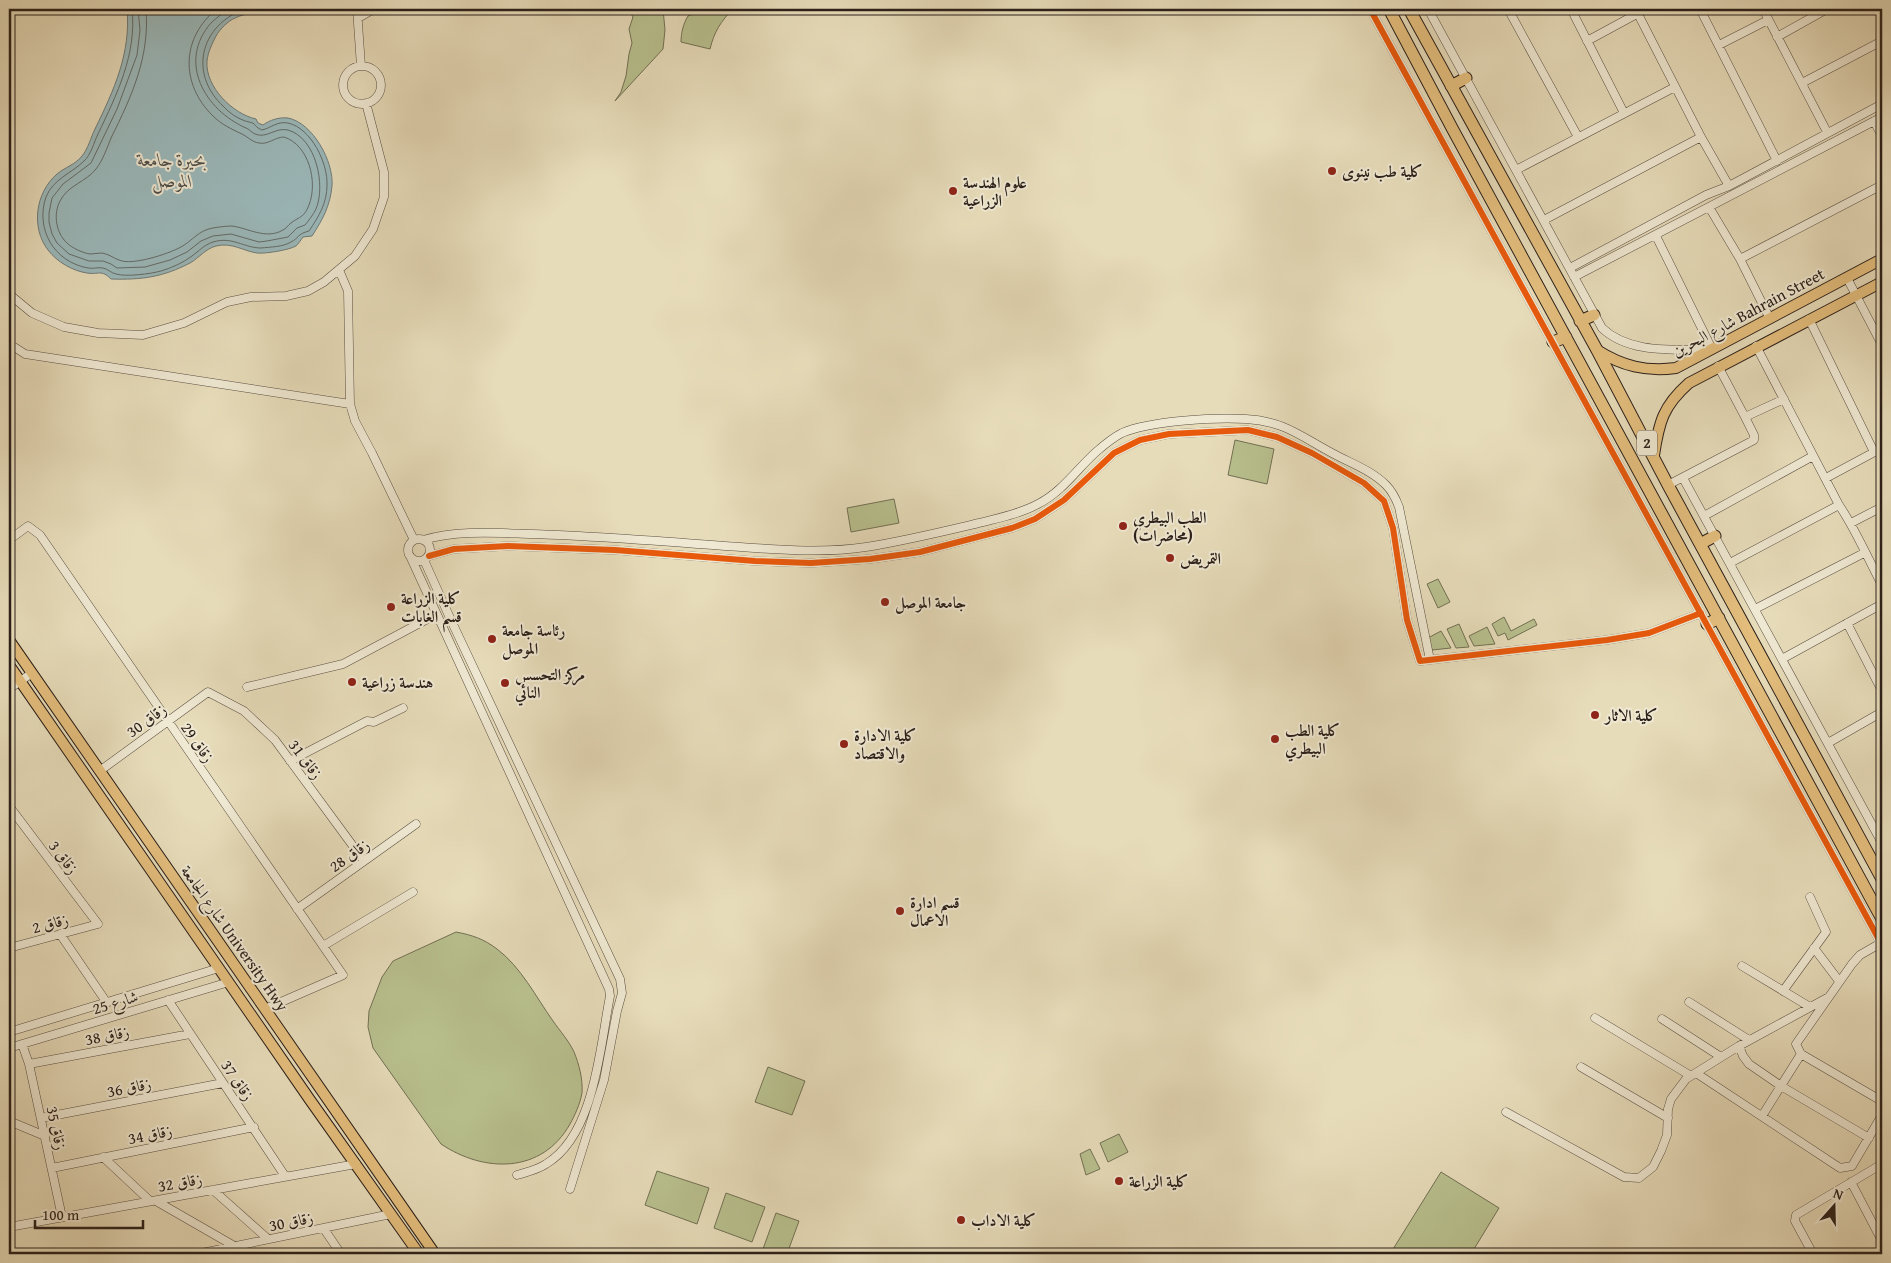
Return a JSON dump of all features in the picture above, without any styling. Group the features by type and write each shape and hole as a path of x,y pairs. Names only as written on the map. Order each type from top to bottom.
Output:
{"highway":[{"name":"2","path":"1389,9 1882,919"},
{"name":"2","path":"1409,9 1597,350 1654,455 1668,485 1882,879"},
{"path":"1451,86 1466,78"},
{"path":"1580,321 1594,315"},
{"path":"1553,342 1566,337"},
{"path":"1700,544 1715,536"},
{"path":"1707,624 1719,618"},
{"path":"1796,759 1812,751"}],"main road":[{"name":"شارع البحرين Bahrain Street","path":"1597,350 1629,366 1651,370 1676,368 1882,259"},
{"name":"شارع البحرين Bahrain Street","path":"1654,455 1658,428 1666,406 1689,383 1756,346 1882,282"},
{"name":"شارع الجامعة University Hwy","path":"9,640 435,1254"},
{"name":"شارع الجامعة University Hwy","path":"9,665 416,1250"},
{"path":"416,1250 425,1239"}],"street":[{"path":"357,9 361,66"},
{"path":"358,18 374,9"},
{"path":"1370,9 1882,944 1857,958 1796,1044 1801,1054 1880,1100 1882,1103"},
{"path":"1428,9 1570,268 1597,322 1607,333 1626,342 1648,348 1711,350 1656,236"},
{"path":"1508,9 1578,137"},
{"path":"1571,9 1624,113"},
{"path":"1587,41 1646,9"},
{"path":"1700,9 1777,161"},
{"path":"1763,9 1827,132"},
{"path":"1777,37 1828,9"},
{"path":"1638,14 1700,136 1729,186"},
{"path":"1719,45 1768,20"},
{"path":"1802,83 1882,42"},
{"path":"361,66 373,69 380,79 381,86 377,97 366,103 360,104 349,98 344,86 344,80 350,70 361,66"},
{"path":"1516,170 1675,86"},
{"path":"9,294 32,313 64,327 98,333 143,335 184,324 227,302 251,297 286,296 308,291 324,282 356,256 373,230 384,197 384,172 366,103"},
{"path":"1570,268 1706,195 1729,186 1777,161 1827,132 1882,104"},
{"path":"1574,278 1882,118"},
{"path":"1874,122 1882,136"},
{"path":"1544,220 1700,136"},
{"path":"1809,143 1814,152"},
{"path":"1740,259 1882,185"},
{"path":"1709,207 1740,259 1770,319"},
{"path":"338,270 348,291 350,404 355,421 414,540"},
{"path":"1847,278 1882,345"},
{"path":"1808,319 1874,452"},
{"path":"9,340 11,344 25,354 350,404"},
{"path":"1756,346 1882,585"},
{"path":"1668,485 1754,440 1754,435 1718,366"},
{"path":"1745,418 1784,399"},
{"path":"517,1175 538,1168 556,1157 570,1140 582,1119 594,1082 610,996 603,974 435,615 407,548 414,540 454,534 508,533 570,535 764,549 825,550 865,547 918,538 1012,514 1038,505 1058,490 1096,451 1111,440 1132,429 1163,423 1244,418 1269,422 1293,430 1374,475 1393,494 1401,513 1430,660"},
{"path":"1265,433 1269,422"},
{"path":"411,558 417,562 454,549 508,546 615,550 755,561 811,562 870,559 920,552 1012,528 1035,519 1064,500 1114,453 1140,440 1161,435 1248,430 1265,433 1290,442 1351,474 1376,492 1384,501 1393,528 1407,620 1420,661 1607,640 1649,633 1701,613"},
{"path":"1826,478 1882,448"},
{"path":"1704,516 1814,456"},
{"path":"1682,478 1882,843"},
{"path":"1730,563 1839,505"},
{"path":"1851,523 1882,507"},
{"name":"زقاق 29","path":"9,540 28,526 40,535 343,975 265,1009"},
{"path":"918,538 920,552"},
{"path":"422,540 429,545 426,558 450,618 620,979 622,992 604,1080 570,1189"},
{"path":"1755,609 1864,553"},
{"path":"1782,659 1882,604"},
{"path":"247,687 343,664 435,615"},
{"path":"1847,622 1882,691"},
{"path":"1874,674 1882,670"},
{"path":"9,689 32,673"},
{"name":"زقاق 30","path":"101,770 208,692"},
{"name":"زقاق 31","path":"208,692 244,711 274,740 364,861"},
{"path":"290,761 367,721 374,722 403,708"},
{"path":"1828,743 1882,712"},
{"name":"زقاق 3","path":"9,806 98,924"},
{"name":"زقاق 28","path":"297,908 416,824"},
{"path":"323,946 413,892"},
{"path":"1783,991 1826,932 1810,897"},
{"name":"زقاق 2","path":"10,945 98,924"},
{"path":"60,934 107,1003"},
{"path":"1814,948 1839,981"},
{"path":"1742,966 1810,1008"},
{"name":"شارع 25","path":"9,1032 219,968"},
{"name":"شارع 25","path":"9,1048 229,982"},
{"path":"1506,1112 1624,1177 1639,1178 1653,1167 1661,1151 1667,1135 1668,1109 1671,1099 1686,1079 1749,1040 1827,998"},
{"name":"زقاق 37","path":"168,1000 285,1176"},
{"path":"1689,1002 1749,1040"},
{"path":"1595,1018 1694,1074 1840,1168 1852,1166 1882,1115"},
{"path":"1662,1019 1721,1057"},
{"name":"زقاق 38","path":"29,1064 190,1034"},
{"name":"زقاق 35","path":"22,1044 29,1064 62,1218"},
{"path":"1740,1046 1743,1056 1749,1064 1781,1086 1869,1138"},
{"path":"1762,1116 1801,1054"},
{"path":"1582,1067 1668,1118"},
{"name":"زقاق 36","path":"41,1118 223,1082"},
{"path":"9,1121 45,1136"},
{"name":"زقاق 34","path":"52,1168 254,1127"},
{"path":"103,1157 153,1201 236,1247 244,1254"},
{"name":"زقاق 32","path":"9,1227 356,1164"},
{"path":"1814,1254 1795,1221 1796,1215 1882,1164"},
{"path":"1851,1182 1882,1241"},
{"path":"213,1190 268,1239"},
{"name":"زقاق 30","path":"197,1254 391,1214"},
{"path":"324,1229 341,1254"}],"green space":[{"path":"628,9 663,9 665,30 663,49 615,101 621,92 626,76 632,43 629,29 633,17"},
{"path":"699,9 733,9 718,27 710,49 681,42 686,19 688,16 698,12"},
{"path":"1235,440 1274,449 1267,484 1228,475"},
{"path":"894,499 899,523 851,532 847,508"},
{"path":"1438,579 1450,602 1438,608 1427,584"},
{"path":"1504,617 1511,631 1534,619 1537,625 1508,640 1505,633 1498,636 1492,624"},
{"path":"1459,624 1469,647 1456,648 1447,629"},
{"path":"1487,627 1495,644 1474,646 1469,636"},
{"path":"1441,631 1451,648 1432,650 1426,639"},
{"path":"456,932 483,940 506,956 528,983 574,1052 581,1077 582,1093 574,1117 558,1140 544,1152 528,1160 511,1164 493,1164 458,1154 441,1144 373,1048 368,1027 369,1011 382,977 393,961"},
{"path":"768,1067 805,1081 792,1115 755,1102"},
{"path":"1119,1134 1128,1152 1108,1162 1100,1143"},
{"path":"1090,1149 1100,1169 1086,1175 1080,1154"},
{"path":"657,1171 709,1188 697,1224 645,1205"},
{"path":"1441,1172 1499,1208 1471,1254 1390,1254"},
{"path":"726,1193 765,1207 752,1242 714,1228"},
{"path":"776,1213 799,1221 787,1254 777,1254 763,1249"}],"water":[{"name":"بحيرة جامعة الموصل","path":"127,9 277,9 245,14 227,23 218,33 210,48 207,61 208,71 222,98 238,111 256,119 258,123 263,125 281,118 297,121 306,127 320,145 326,155 332,176 332,186 330,200 312,236 303,237 296,246 265,253 252,252 227,245 216,246 190,263 171,272 133,279 111,279 102,273 87,273 76,270 61,262 48,250 39,232 38,211 40,201 44,191 57,174 73,164 84,153 109,100 124,56 128,25"}],"cycle path":[{"path":"1370,9 1882,945"},
{"path":"429,556 454,549 508,546 615,550 755,561 811,563 870,559 920,552 1012,528 1035,519 1064,500 1114,453 1140,440 1169,434 1248,430 1277,437 1312,453 1364,483 1384,501 1393,528 1407,620 1420,661 1607,640 1649,633 1701,613"}],"place":[{"name":"كلية طب نينوى","path":"1332,171"},
{"name":"علوم الهندسة الزراعية","path":"953,191"},
{"name":"الطب البيطري (محاضرات)","path":"1123,526"},
{"name":"التمريض","path":"1170,558"},
{"name":"جامعة الموصل","path":"885,602"},
{"name":"كلية الزراعة قسم الغابات","path":"391,607"},
{"name":"رئاسة جامعة الموصل","path":"492,639"},
{"name":"هندسة زراعية","path":"352,682"},
{"name":"مركز التحسس النائي","path":"505,683"},
{"name":"كلية الاثار","path":"1595,715"},
{"name":"كلية الطب البيطري","path":"1275,739"},
{"name":"كلية الادارة والاقتصاد","path":"844,744"},
{"name":"قسم ادارة الاعمال","path":"900,911"},
{"name":"كلية الزراعة","path":"1119,1181"},
{"name":"كلية الاداب","path":"961,1220"}]}
